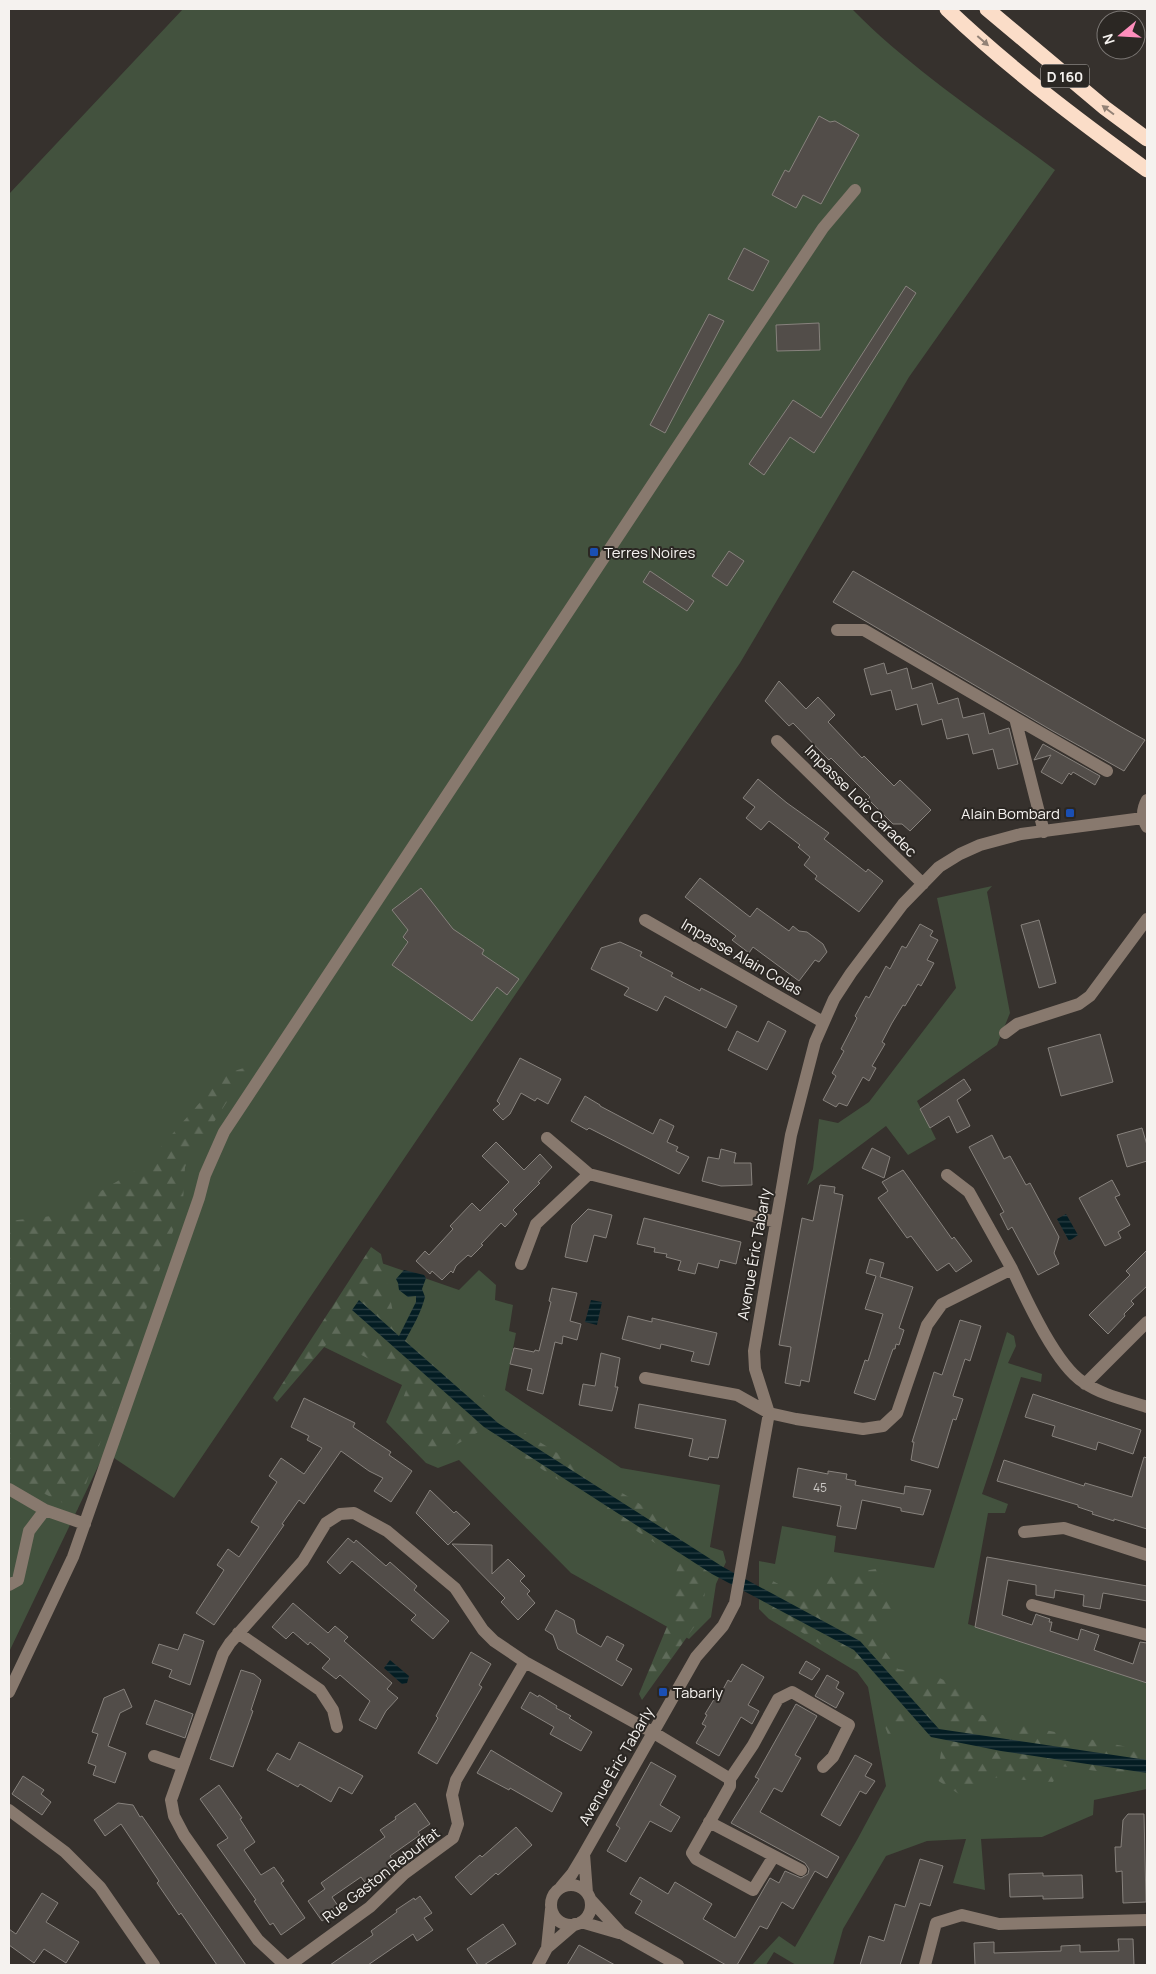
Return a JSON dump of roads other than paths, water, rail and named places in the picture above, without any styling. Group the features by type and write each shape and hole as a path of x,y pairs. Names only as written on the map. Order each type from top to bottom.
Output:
{"highway":[{"name":"D 160","path":"947,9 1030,82 1088,128 1147,170"},
{"name":"D 160","path":"987,9 1105,108 1147,138"}],"street":[{"path":"9,1692 73,1557 199,1198 205,1175 224,1132 823,228 856,190"},
{"path":"837,630 864,630 1107,771"},
{"path":"1015,718 1044,832"},
{"name":"Impasse Loïc Caradec","path":"777,741 923,884"},
{"path":"1145,822 1144,805 1147,800"},
{"name":"Avenue Éric Tabarly","path":"538,1965 547,1948 552,1896 561,1887 584,1854 696,1657 723,1626 735,1603 769,1413 755,1369 754,1351 791,1135 815,1042 834,999 903,904 939,867 980,845 1021,834 1145,822"},
{"path":"1005,1033 1017,1024 1079,1004 1090,996 1147,919"},
{"name":"Impasse Alain Colas","path":"645,920 823,1022"},
{"path":"547,1138 589,1174 776,1222"},
{"path":"521,1264 536,1224 589,1174"},
{"path":"947,1175 969,1192 1064,1366 1085,1384 1105,1394 1147,1407"},
{"path":"645,1378 736,1395 769,1413 796,1419 863,1429 883,1426 897,1413 927,1325 942,1304 1012,1269"},
{"path":"1085,1384 1147,1322"},
{"path":"9,1489 45,1510 85,1524"},
{"path":"9,1585 18,1580 29,1532 45,1510"},
{"path":"285,1965 258,1940 184,1835 174,1816 170,1800 223,1654 230,1642 303,1560 326,1523 340,1514 354,1513 387,1531 455,1588 483,1630 494,1641 525,1662 654,1733 730,1779"},
{"path":"1024,1532 1064,1528 1147,1555"},
{"path":"1032,1605 1147,1634"},
{"path":"238,1633 320,1690 333,1710 337,1727"},
{"name":"Rue Gaston Rebuffat","path":"290,1965 370,1907 404,1874 453,1838 458,1824 452,1795 456,1780 525,1662"},
{"path":"774,1856 754,1890 696,1859 692,1852 730,1786 730,1779 753,1745 778,1699 792,1692 849,1725 833,1757 823,1767"},
{"path":"154,1756 183,1766"},
{"path":"9,1810 65,1852 100,1887 154,1965"},
{"path":"710,1822 801,1870"},
{"name":"Avenue Éric Tabarly","path":"547,1948 578,1923 591,1907 584,1854"},
{"path":"561,1887 573,1884 584,1890 621,1933"},
{"path":"551,1909 558,1920 569,1925 578,1923 621,1933 678,1965"},
{"path":"925,1965 936,1923 962,1915 999,1924 1147,1920"}],"water":[{"path":"1066,1214 1078,1235 1069,1241 1057,1219"},
{"path":"404,1270 424,1275 426,1278 422,1289 425,1297 423,1303 405,1341 498,1423 723,1567 860,1641 939,1729 1147,1760 1147,1773 1001,1751 931,1737 854,1650 712,1574 484,1427 352,1310 359,1300 399,1336 416,1302 416,1296 408,1297 399,1290 396,1279"},
{"path":"591,1300 602,1302 597,1325 585,1322"},
{"path":"390,1660 409,1676 407,1683 402,1684 384,1668"}],"place":[{"name":"Terres Noires","path":"594,552"},
{"name":"Alain Bombard","path":"1070,813"},
{"name":"Tabarly","path":"663,1692"}]}
